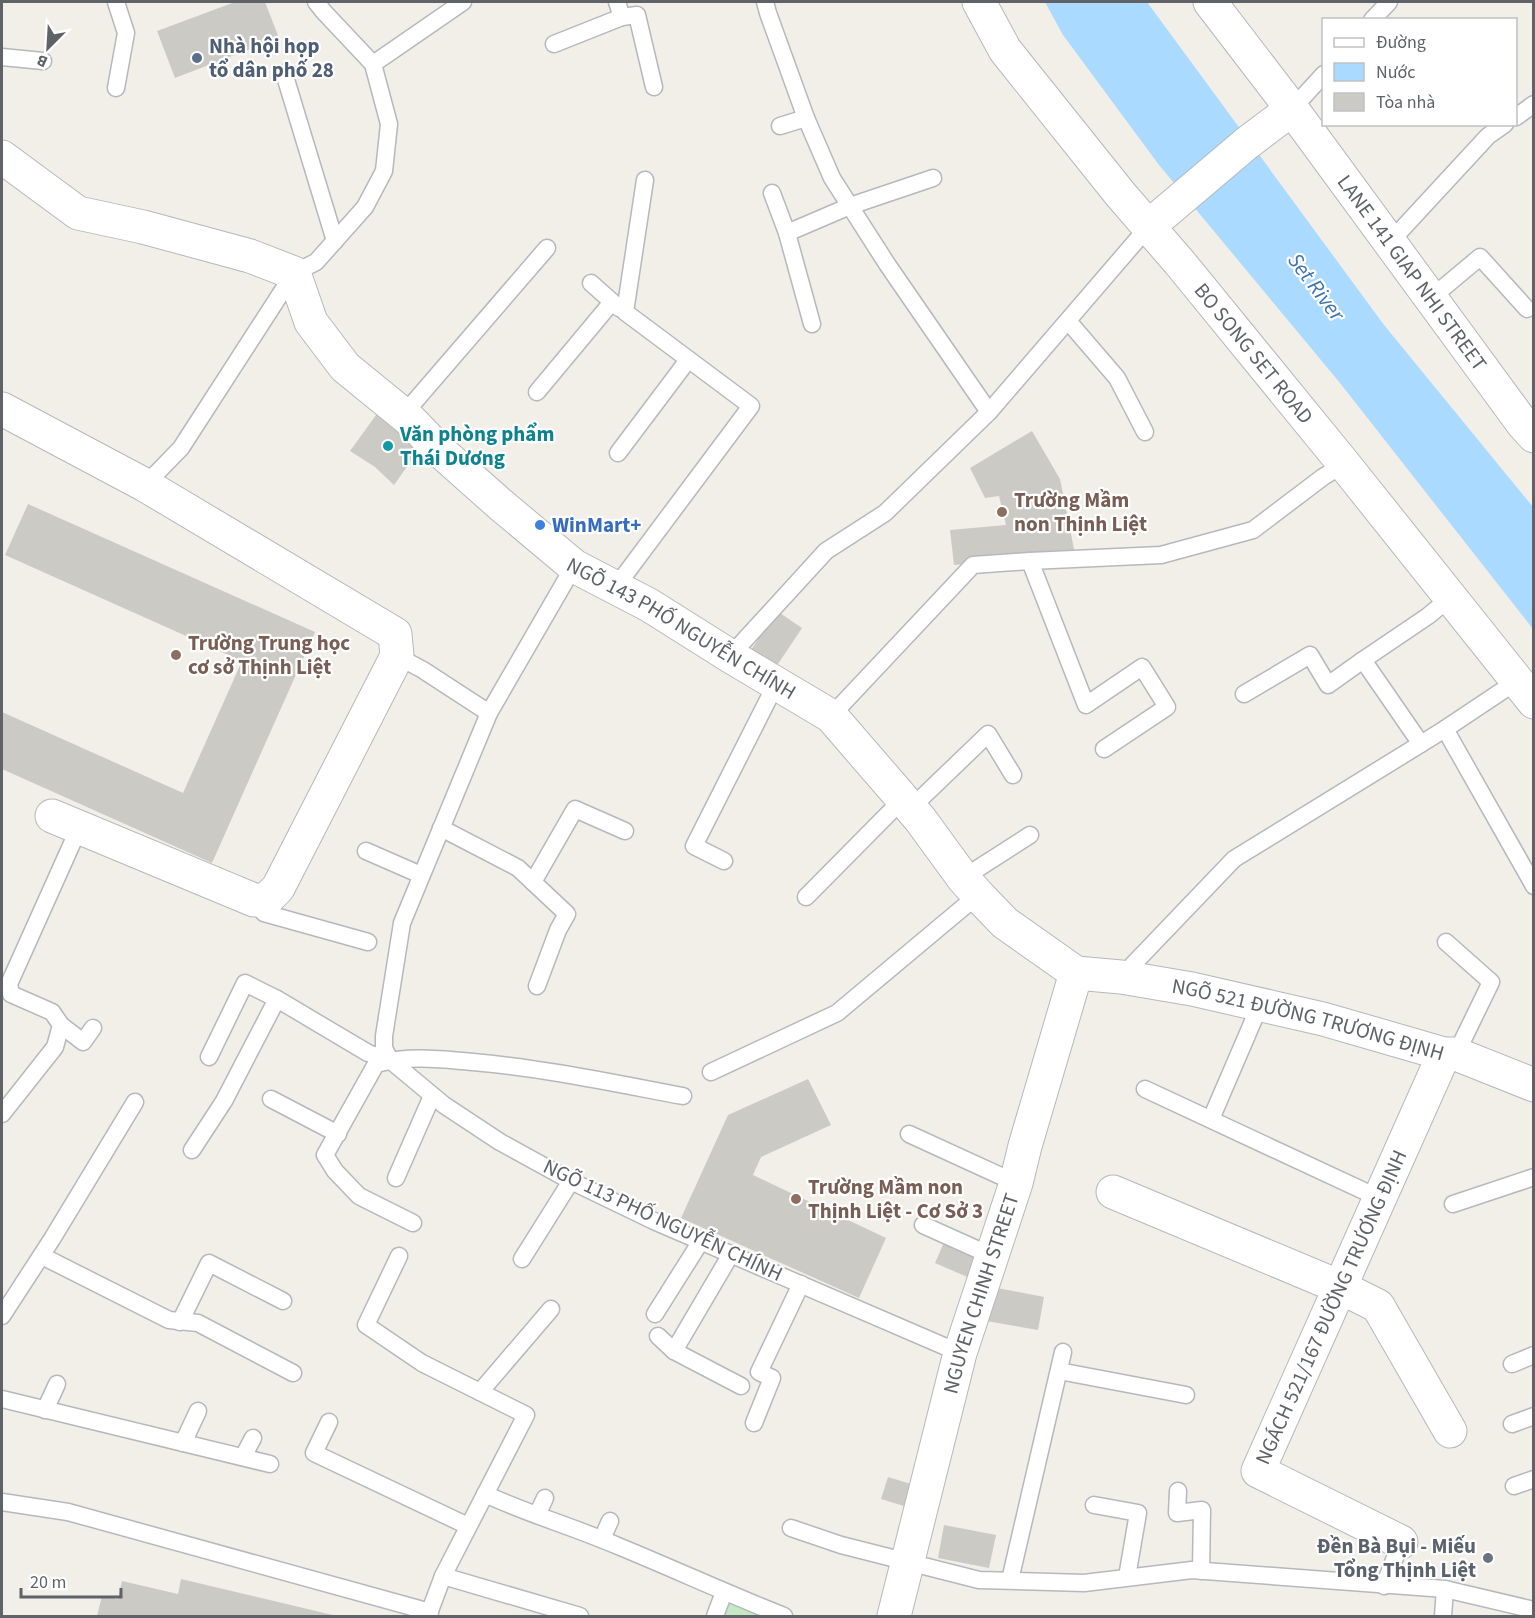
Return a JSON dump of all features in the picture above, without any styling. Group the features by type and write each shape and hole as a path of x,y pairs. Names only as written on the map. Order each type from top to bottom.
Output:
{"street":[{"name":"BO SONG SET ROAD","path":"979,2 1005,50 1121,195 1161,217 1344,464 1525,692"},
{"path":"1161,217 1247,143 1292,109 1210,2"},
{"name":"LANE 141 GIAP NHI STREET","path":"1292,109 1431,298 1530,425"},
{"path":"2,158 78,213 144,227 250,256 294,273"},
{"name":"NGÕ 143 PHỐ NGUYỄN CHÍNH","path":"294,273 311,322 345,367 403,415 492,497 574,566 649,605 831,716 907,804 970,886 1005,923 1076,973"},
{"path":"2,409 145,485 394,634 397,656 278,888 266,900 254,900 65,822"},
{"name":"NGÕ 521 ĐƯỜNG TRƯƠNG ĐỊNH","path":"1076,973 1121,977 1192,989 1323,1019 1450,1054 1533,1085"},
{"name":"NGUYEN CHINH STREET","path":"894,1617 960,1353 1016,1183 1076,973"},
{"name":"NGÁCH 521/167 ĐƯỜNG TRƯƠNG ĐỊNH","path":"1401,1542 1258,1470 1379,1198 1450,1054"},
{"path":"1113,1192 1340,1287 1378,1306 1450,1431"}],"lane":[{"path":"116,2 126,33 116,88"},
{"path":"145,485 181,448 294,273 316,262 365,207 384,171 389,124 374,64 316,2"},
{"path":"374,64 463,2"},
{"path":"765,2 806,118 832,178 887,264 989,412"},
{"path":"1374,18 1389,2"},
{"path":"555,44 620,10 636,15 654,87"},
{"path":"2,57 43,60"},
{"path":"284,73 335,241"},
{"path":"1292,109 1322,75"},
{"path":"1517,116 1533,104"},
{"path":"780,126 806,118"},
{"path":"1390,242 1488,136 1502,126"},
{"path":"787,233 850,206 933,178"},
{"path":"537,392 618,307 645,180"},
{"path":"772,193 787,233 812,324"},
{"path":"730,656 826,551 885,513 989,412 1161,217"},
{"path":"403,415 547,248"},
{"path":"1431,298 1480,257 1527,309"},
{"path":"591,283 618,307 751,406 615,588"},
{"path":"1068,321 1117,378 1145,432"},
{"path":"618,453 688,360"},
{"path":"831,716 973,565 1161,555 1253,530 1323,477 1344,464"},
{"path":"1030,561 1086,705 1142,667 1167,707 1104,749"},
{"path":"390,1060 384,1048 384,1036 402,923 489,713 574,566"},
{"path":"1244,694 1310,655 1328,685 1428,616 1450,598"},
{"path":"397,656 489,713"},
{"path":"1363,660 1421,744"},
{"path":"724,861 694,846 776,684"},
{"path":"1121,977 1234,859 1445,729 1525,692"},
{"path":"1445,729 1526,856 1533,886"},
{"path":"806,897 907,804 988,734 1013,775"},
{"path":"533,882 575,809 625,831"},
{"path":"65,822 5,985 11,994 52,1012 61,1025 82,1042 93,1028"},
{"path":"441,828 518,868 567,914 558,930 537,986"},
{"path":"711,1072 837,1013 970,886 1030,835"},
{"path":"366,851 421,875"},
{"path":"254,900 264,913 368,942"},
{"path":"1446,942 1491,982 1450,1054"},
{"path":"209,1057 245,983 277,999 368,1053 390,1060"},
{"path":"192,1150 224,1101 277,999"},
{"path":"1210,1119 1260,1005"},
{"path":"2,1114 55,1047 61,1025"},
{"path":"412,1223 359,1196 335,1171 325,1155 376,1064 390,1060 429,1058 490,1063 683,1096"},
{"name":"NGÕ 113 PHỐ NGUYỄN CHÍNH","path":"390,1060 444,1105 500,1142 571,1180 656,1222 960,1353"},
{"path":"1145,1089 1379,1198"},
{"path":"396,1178 432,1096"},
{"path":"271,1099 338,1134"},
{"path":"2,1316 42,1256 135,1102"},
{"path":"909,1134 1016,1183"},
{"path":"1453,1204 1533,1177"},
{"path":"522,1258 571,1180"},
{"path":"923,1225 992,1256"},
{"path":"655,1314 701,1241"},
{"path":"674,1351 731,1254"},
{"path":"42,1256 169,1320 198,1323 293,1373"},
{"path":"2,1502 68,1512 429,1614 442,1576 526,1415 422,1363 366,1325 399,1256"},
{"path":"180,1322 209,1263 283,1301"},
{"path":"754,1424 772,1378 759,1372 801,1284"},
{"path":"480,1392 551,1309"},
{"path":"658,1336 674,1351 741,1386"},
{"path":"1010,1580 1063,1352"},
{"path":"1512,1364 1533,1355"},
{"path":"1059,1371 1186,1395"},
{"path":"45,1410 57,1384"},
{"path":"2,1399 270,1464"},
{"path":"183,1443 198,1411"},
{"path":"1512,1424 1533,1416"},
{"path":"329,1422 314,1453 468,1526"},
{"path":"243,1457 253,1438"},
{"path":"1514,1486 1533,1479"},
{"path":"1178,1491 1177,1513 1202,1510 1201,1571"},
{"path":"485,1494 511,1506 602,1539 784,1617"},
{"path":"537,1515 545,1498"},
{"path":"1094,1505 1138,1513 1127,1577"},
{"path":"602,1539 609,1521"},
{"path":"791,1528 841,1545 979,1580 1084,1583 1192,1570 1444,1589 1533,1611"},
{"name":"NGÁCH 521/167 ĐƯỜNG TRƯƠNG ĐỊNH","path":"1384,1586 1401,1542"},
{"path":"442,1576 580,1617"},
{"path":"1443,1617 1444,1589"},
{"path":"715,1617 724,1592"}],"green space":[{"path":"727,1599 770,1616 721,1616"}],"water":[{"name":"Set River","path":"1045,2 1147,2 1384,325 1533,507 1533,629 1340,383 1159,165 1063,35"}],"building":[{"name":"Nhà hội họp tổ dân phố 28","path":"235,2 265,2 279,38 175,78 157,31"},
{"name":"Văn phòng phẩm Thái Dương","path":"387,400 425,441 394,485 375,467 350,451"},
{"name":"Trường Mầm non Thịnh Liệt","path":"1032,431 1060,479 1075,554 954,565 950,530 1006,525 999,496 985,498 970,468"},
{"path":"28,504 315,632 212,863 2,769 2,712 183,793 242,661 5,555"},
{"path":"777,611 802,628 776,667 751,650"},
{"path":"808,1079 831,1125 761,1157 753,1175 886,1238 859,1298 681,1218 728,1115"},
{"path":"945,1240 982,1256 972,1279 935,1263"},
{"path":"992,1287 1044,1297 1038,1330 986,1321"},
{"path":"888,1477 924,1488 917,1510 881,1499"},
{"path":"944,1525 996,1535 989,1568 938,1558"},
{"path":"181,1579 337,1616 97,1616 102,1596 118,1599 122,1581 178,1594"}],"place":[{"name":"Nhà hội họp tổ dân phố 28","path":"197,58"},
{"name":"Văn phòng phẩm Thái Dương","path":"388,446"},
{"name":"Trường Mầm non Thịnh Liệt","path":"1002,512"},
{"name":"WinMart+","path":"540,525"},
{"name":"Trường Trung học cơ sở Thịnh Liệt","path":"176,655"},
{"name":"Trường Mầm non Thịnh Liệt - Cơ Sở 3","path":"796,1199"},
{"name":"Đền Bà Bụi - Miếu Tổng Thịnh Liệt","path":"1488,1558"}]}
